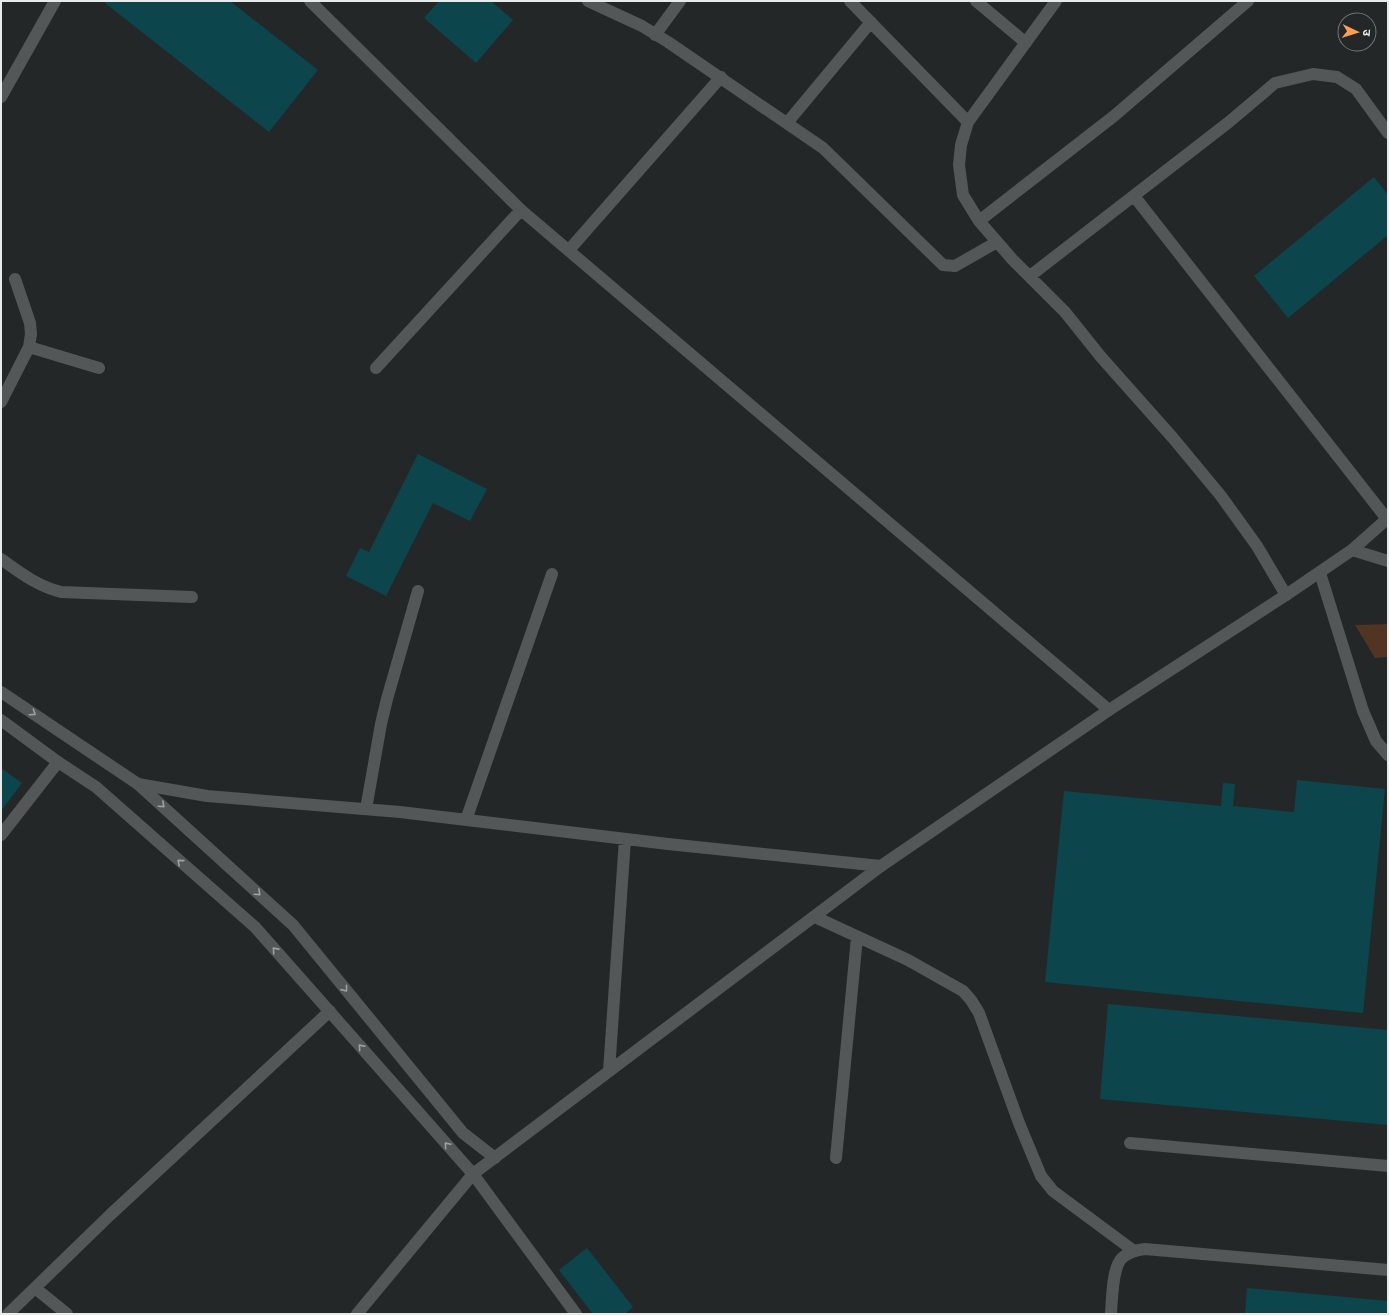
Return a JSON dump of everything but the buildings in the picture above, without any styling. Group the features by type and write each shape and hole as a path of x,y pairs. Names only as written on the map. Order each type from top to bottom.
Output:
{"street":[{"path":"1,97 55,1"},
{"path":"310,1 521,210 1109,710"},
{"path":"588,1 642,26 721,77 823,148 943,265 955,266 998,242"},
{"path":"655,35 680,1"},
{"path":"850,1 863,5 871,22 968,122"},
{"path":"976,1 1026,43"},
{"path":"1056,1 968,122 961,144 959,165 963,195 979,221 1065,312 1101,357 1221,496 1257,546 1286,595"},
{"path":"979,221 1114,116 1248,1"},
{"path":"787,123 871,22"},
{"path":"1030,276 1229,122 1275,84 1313,74 1337,77 1356,89 1388,133"},
{"path":"569,250 721,77"},
{"path":"357,1314 473,1174 881,866 1109,710 1320,573 1352,550 1387,519 1134,196"},
{"path":"376,368 521,210"},
{"path":"1,402 29,347 31,334 30,323 15,279"},
{"path":"29,347 99,368"},
{"path":"1352,550 1388,561"},
{"path":"1,559 32,582 47,589 61,592 192,596"},
{"path":"1320,573 1362,711 1376,741 1388,755"},
{"path":"466,820 552,574"},
{"path":"366,809 381,724 418,591"},
{"path":"1,692 138,784 293,925 463,1133 495,1158"},
{"path":"1,720 58,762 96,787 255,928 473,1174 576,1314"},
{"path":"1,835 58,762"},
{"path":"138,784 207,796 366,809 625,839 881,866"},
{"path":"609,1071 625,839"},
{"path":"814,917 908,960 963,991 979,1013 1019,1123 1041,1176 1053,1191 1134,1251"},
{"path":"836,1158 857,937"},
{"path":"8,1314 110,1215 330,1011"},
{"path":"1130,1143 1388,1166"},
{"path":"1111,1314 1115,1272 1121,1259 1134,1251 1145,1249 1388,1270"},
{"path":"35,1288 67,1314"}],"shaded area":[{"path":"1388,624 1388,657 1375,658 1355,625"}]}
